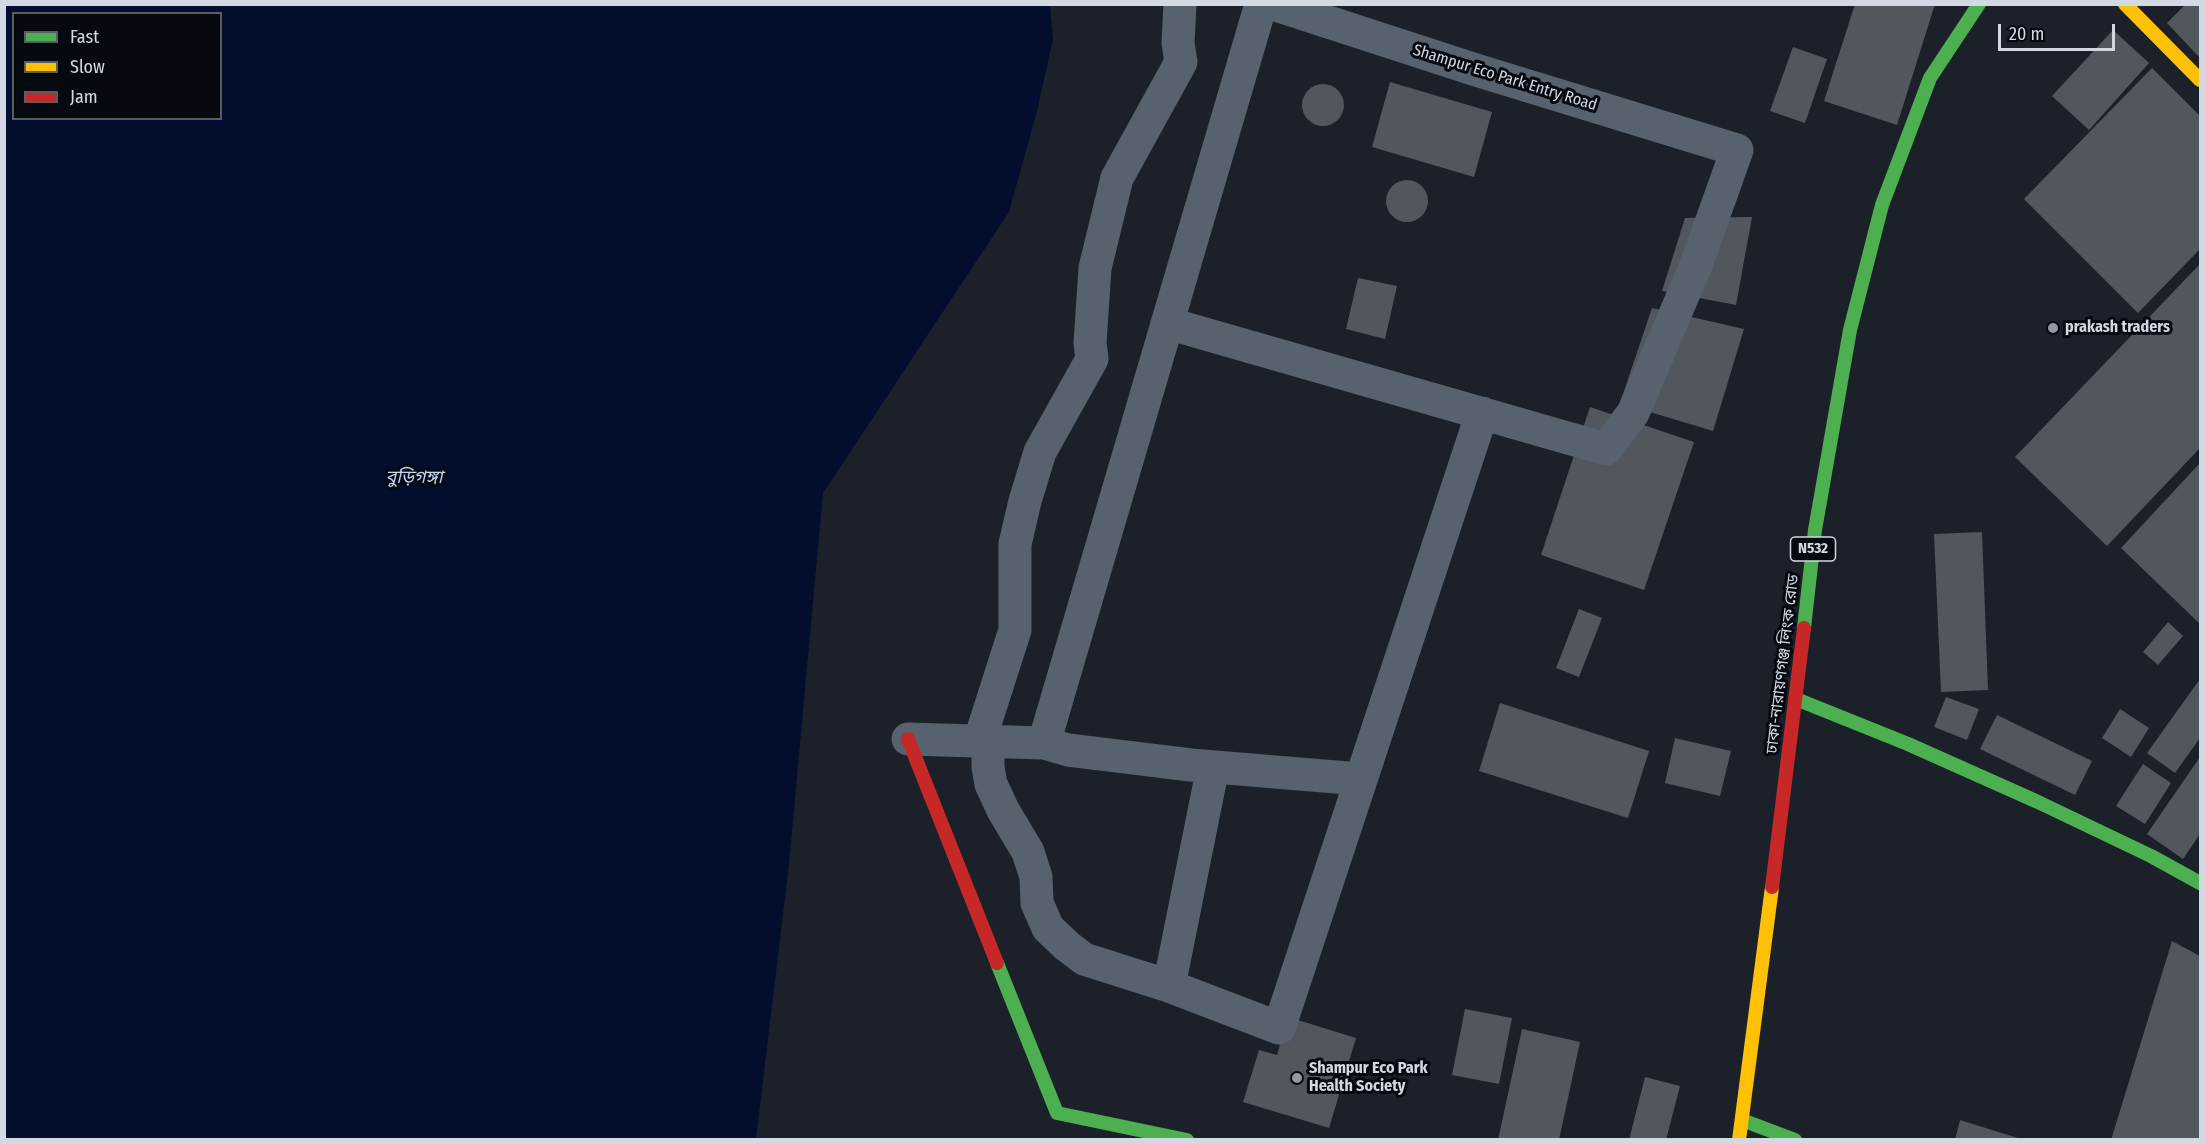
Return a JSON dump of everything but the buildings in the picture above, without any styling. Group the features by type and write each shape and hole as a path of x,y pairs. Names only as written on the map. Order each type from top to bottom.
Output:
{"main road":[{"name":"ঢাকা-নারায়ণগঞ্জ লিংক রোড","path":"1739,1140 1796,699 1815,530 1850,330 1882,205 1930,78 1979,4"},
{"path":"2125,4 2200,80"},
{"path":"1796,699 1908,744 2038,802 2151,856 2200,883"},
{"path":"908,739 1057,1113 1187,1140"},
{"path":"1742,1120 1795,1140"}],"street":[{"path":"1167,323 1482,413 1279,1028 1169,986 1084,959 1048,928 1037,903 1036,877 1028,852 1003,810 991,784 988,767 988,741 983,730 1015,630 1015,544 1025,501 1040,452 1092,359 1089,343 1095,268 1117,178 1181,62 1178,43 1180,4"},
{"path":"1044,743 1261,4"},
{"name":"Shampur Eco Park Entry Road","path":"1273,4 1476,70 1737,150 1696,265 1633,413 1606,449 1482,413"},
{"path":"908,739 1044,743 1068,750 1213,767 1360,779"},
{"path":"1169,986 1213,767"}],"water":[{"name":"বুড়িগঙ্গা","path":"5,4 1050,5 1053,39 1036,115 1009,212 823,493 789,864 756,1139 5,1139"}],"traffic: fast":[{"path":"1804,628 1815,530 1850,330 1882,205 1930,78 1979,4"},
{"path":"1796,699 1908,744 2038,802 2151,856 2200,883"},
{"path":"997,963 1057,1113 1187,1140"},
{"path":"1742,1120 1795,1140"}],"traffic: slow":[{"path":"2125,4 2200,80"},
{"path":"1739,1140 1772,887"}],"traffic: jam":[{"path":"1772,887 1804,628"},
{"path":"908,739 997,963"}],"place":[{"name":"prakash traders","path":"2053,328"},
{"name":"Shampur Eco Park Health Society","path":"1297,1078"}]}
